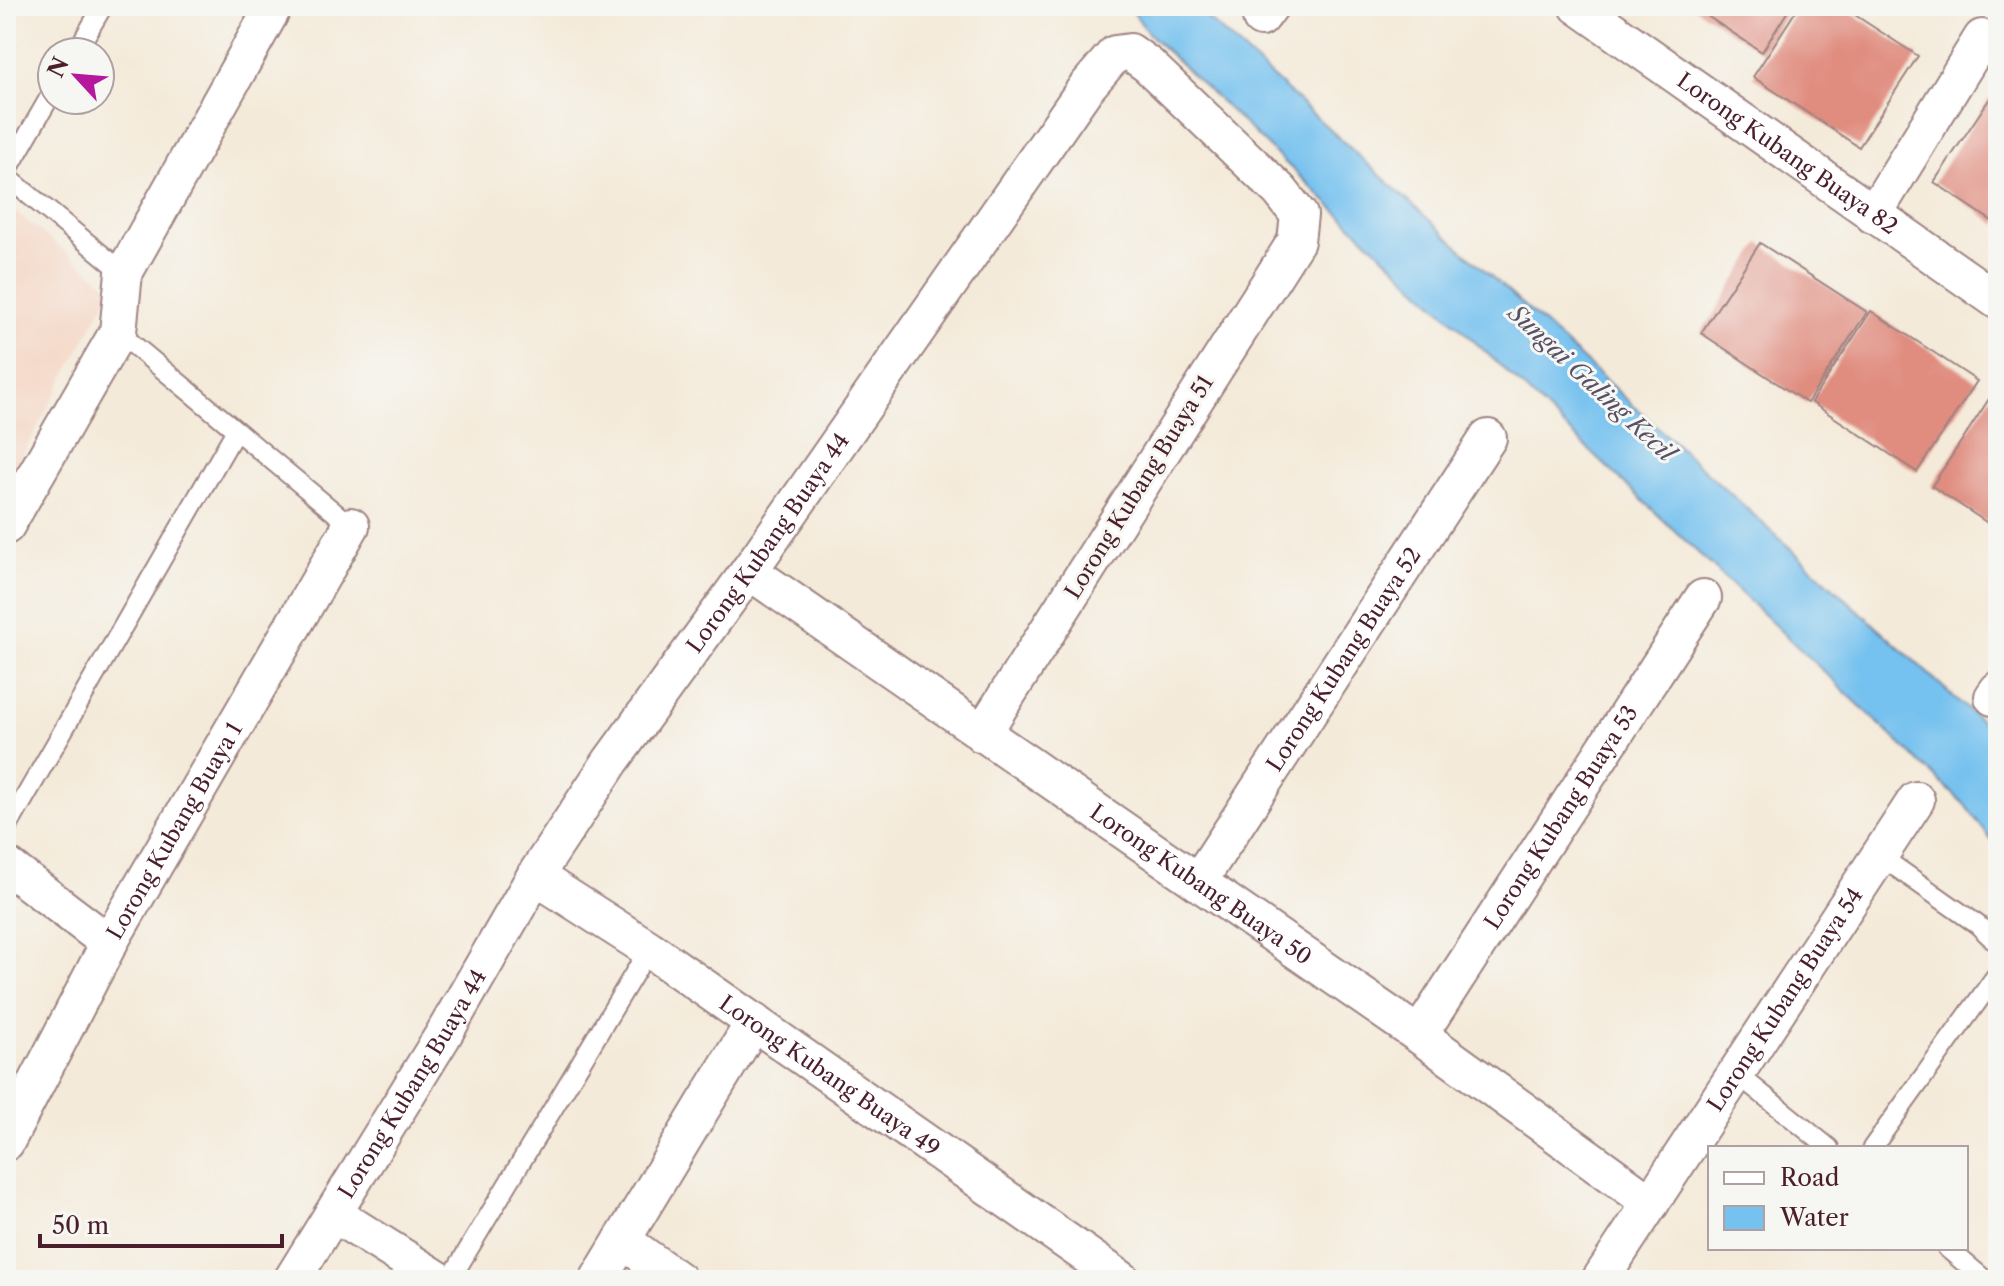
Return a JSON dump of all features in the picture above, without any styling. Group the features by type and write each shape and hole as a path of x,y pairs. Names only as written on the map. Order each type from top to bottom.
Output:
{"street":[{"path":"6,526 118,332 124,273 274,6"},
{"name":"Lorong Kubang Buaya 82","path":"1578,6 1998,301"},
{"path":"1873,215 1982,38"},
{"name":"Lorong Kubang Buaya 44","path":"292,1280 535,876 611,761 749,571 1085,89 1115,54 1130,52 1148,65 1280,191 1299,215 1296,241"},
{"name":"Lorong Kubang Buaya 51","path":"982,734 1296,241"},
{"name":"Lorong Kubang Buaya 52","path":"1198,882 1488,438"},
{"name":"Lorong Kubang Buaya 1","path":"6,1142 109,943 351,526"},
{"name":"Lorong Kubang Buaya 50","path":"749,571 1419,1035 1651,1203"},
{"name":"Lorong Kubang Buaya 53","path":"1419,1035 1703,598"},
{"name":"Lorong Kubang Buaya 54","path":"1600,1280 1916,800"},
{"path":"6,865 109,943"},
{"name":"Lorong Kubang Buaya 49","path":"535,876 649,949 1122,1280"},
{"path":"598,1280 754,1022"},
{"path":"334,1214 439,1280"},
{"path":"622,1240 678,1280"}],"lane":[{"path":"85,36 103,6"},
{"path":"39,116 6,175 124,273"},
{"path":"118,332 351,526"},
{"path":"6,830 236,430"},
{"path":"1880,856 1978,925 1998,944"},
{"path":"450,1280 649,949"},
{"path":"1873,1146 1998,973"},
{"path":"1736,1073 1827,1146"},
{"path":"1949,1250 1985,1280"}],"shaded area":[{"path":"6,204 112,289 6,486"}],"water":[{"name":"Sungai Galing Kecil","path":"1129,6 1194,6 1988,728 1998,740 1998,849 1965,805 1148,33"}],"building":[{"path":"1692,6 1791,6 1762,52"},
{"path":"1799,6 1841,6 1918,56 1859,147 1753,77"},
{"path":"1998,86 1998,225 1934,182"},
{"path":"1760,243 1867,312 1807,403 1701,333"},
{"path":"1871,311 1977,381 1917,472 1811,402"},
{"path":"1991,396 1998,401 1998,530 1932,486"}]}
